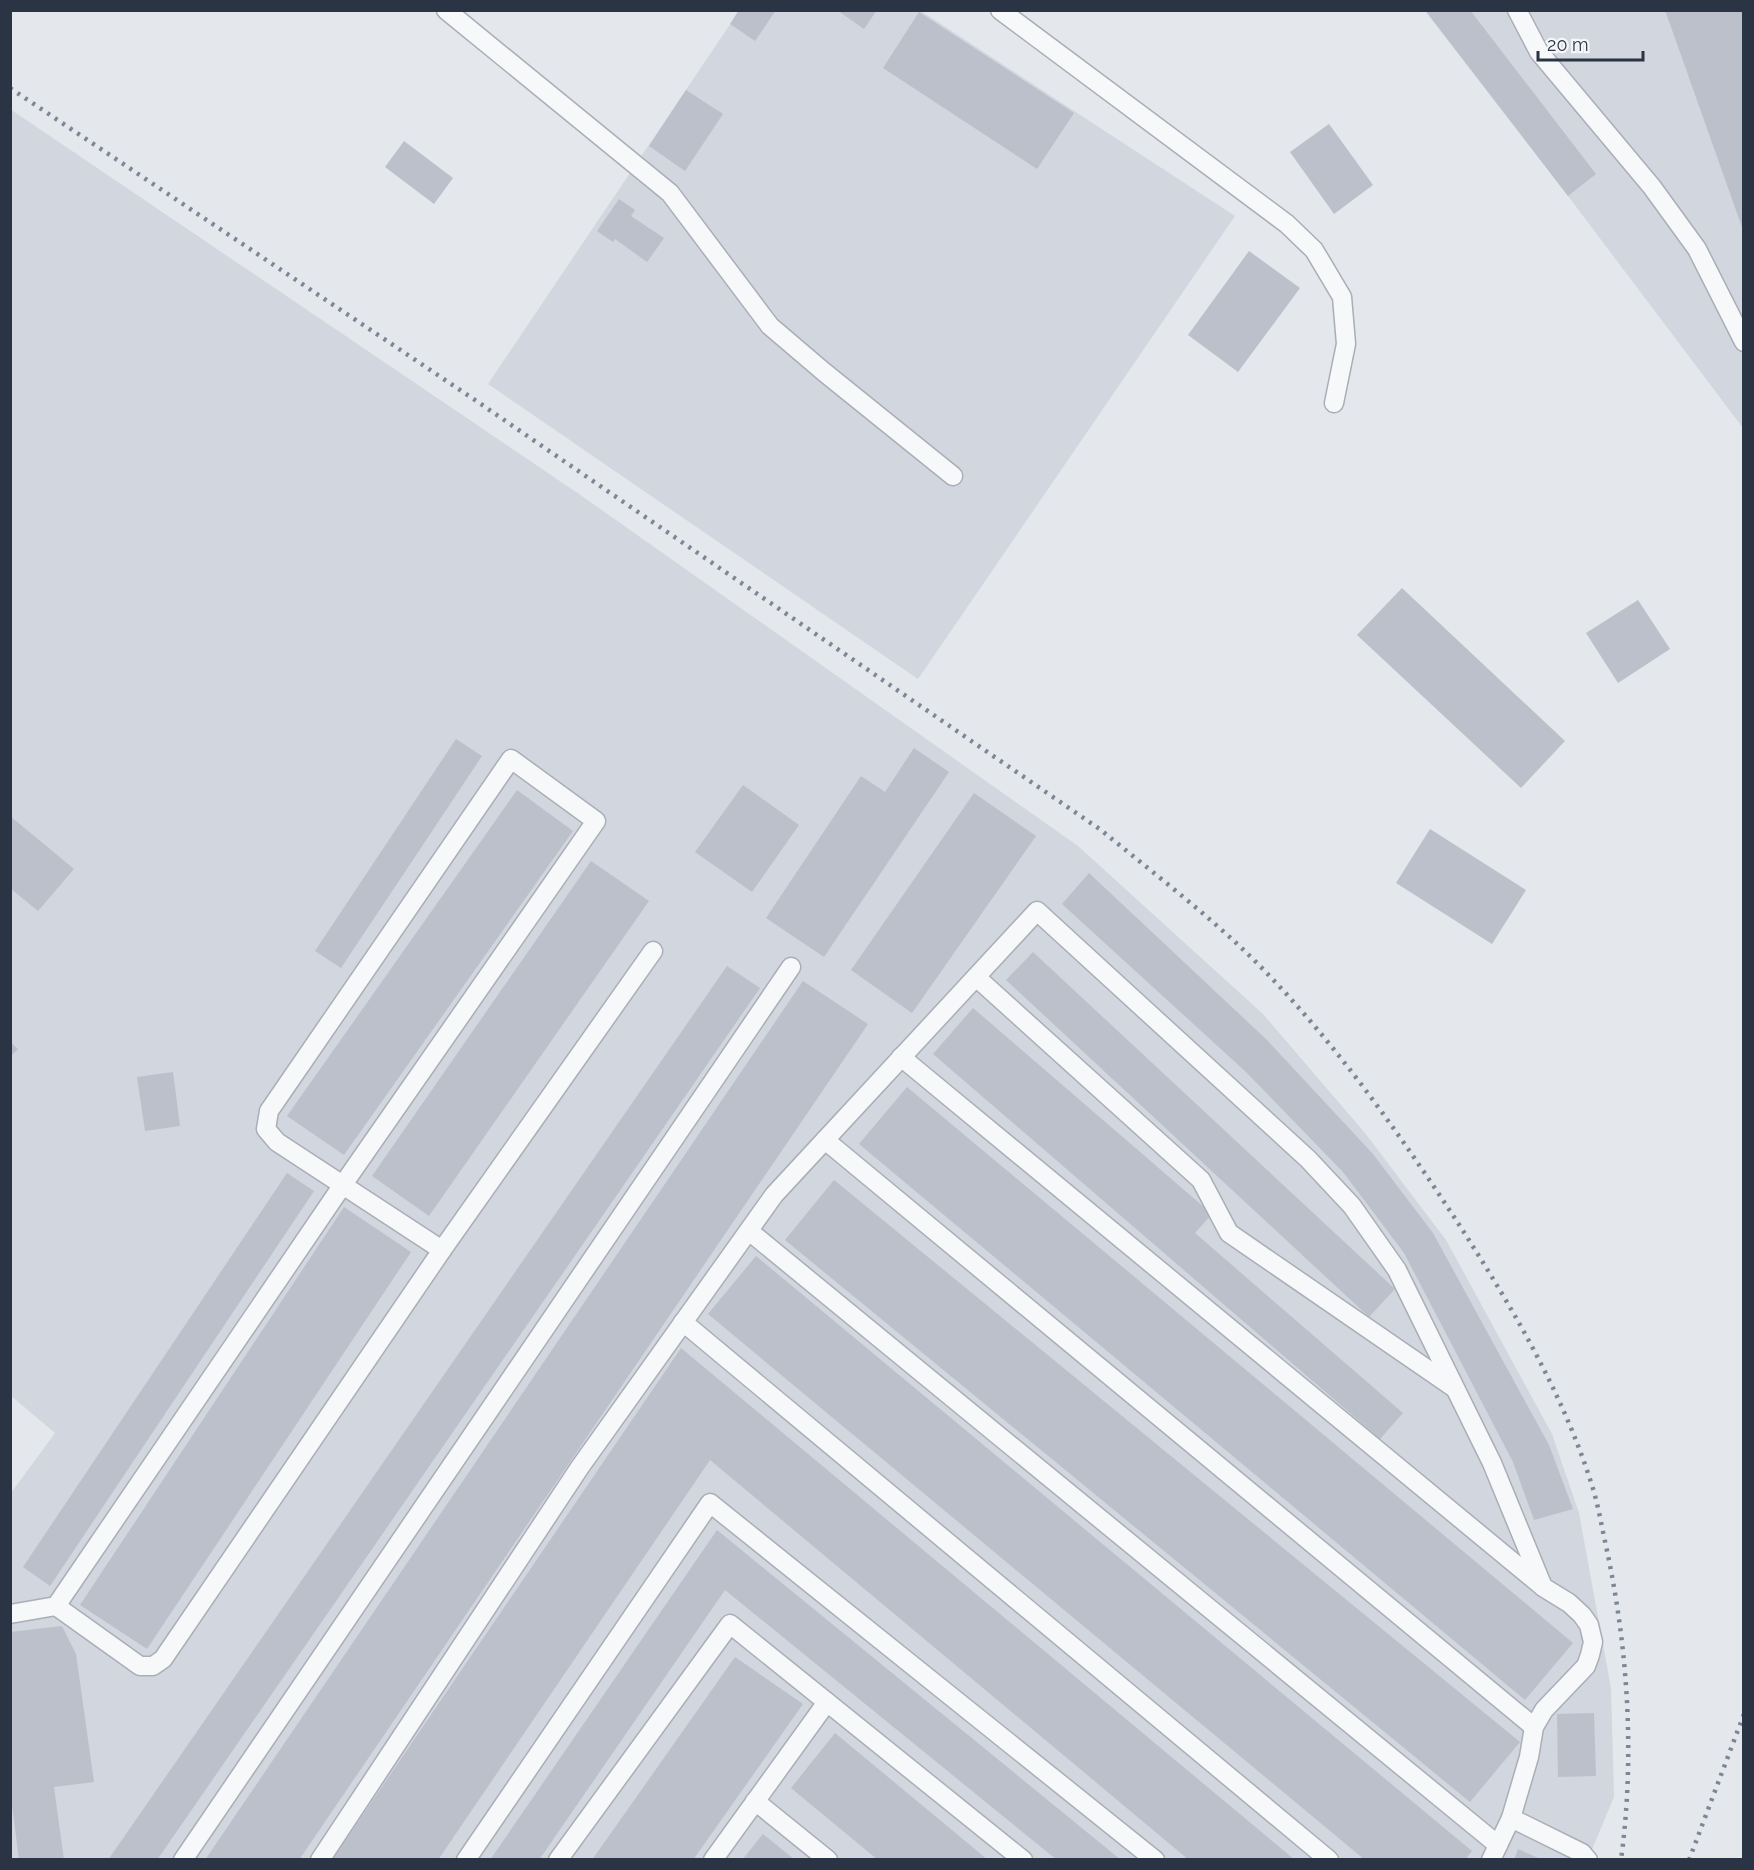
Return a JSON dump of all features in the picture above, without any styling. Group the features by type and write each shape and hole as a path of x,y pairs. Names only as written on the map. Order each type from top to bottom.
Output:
{"lane":[{"path":"446,10 670,193 770,326 953,476"},
{"path":"1000,10 1287,224 1314,250 1342,297 1346,345 1334,403"},
{"path":"1517,10 1539,52 1652,187 1697,249 1743,342"},
{"path":"56,1606 342,1186 596,821 511,759 269,1110 266,1129 277,1142 342,1186 442,1250"},
{"path":"320,1860 580,1467 774,1195 1037,910 1308,1159 1352,1206 1397,1270 1492,1463 1543,1587"},
{"path":"10,1614 56,1606 140,1666 153,1666 163,1659 442,1250 653,951"},
{"path":"183,1860 791,967"},
{"path":"976,977 1201,1180 1229,1233 1454,1388"},
{"path":"749,1231 1495,1852 1511,1818 1529,1757 1534,1727 1544,1710 1586,1665 1593,1642 1589,1625 1582,1615 1543,1587 901,1057"},
{"path":"825,1140 1534,1727"},
{"path":"683,1322 1329,1860"},
{"path":"466,1860 710,1503 1155,1860"},
{"path":"558,1860 730,1624 1023,1860"},
{"path":"712,1860 827,1702"},
{"path":"755,1801 828,1860"},
{"path":"1511,1818 1582,1853 1588,1860"}],"shaded area":[{"path":"739,11 921,11 1235,216 918,679 488,384"},
{"path":"1425,11 1743,11 1743,428 1568,196"},
{"path":"10,109 579,494 1078,846 1263,1014 1365,1133 1446,1240 1552,1434 1579,1513 1611,1688 1614,1797 1588,1859 11,1859 11,1493 55,1433 10,1395"}],"building":[{"path":"739,10 776,10 755,41 730,24"},
{"path":"837,10 877,10 864,29"},
{"path":"1425,10 1470,10 1596,174 1568,196"},
{"path":"1665,10 1744,10 1744,230 1743,230"},
{"path":"919,12 1074,113 1037,169 883,68"},
{"path":"686,90 723,114 685,171 649,146"},
{"path":"1329,124 1373,185 1334,214 1290,152"},
{"path":"404,141 453,178 434,204 385,167"},
{"path":"619,199 635,210 631,216 664,238 647,262 615,239 613,242 597,231"},
{"path":"1249,251 1300,288 1238,372 1188,335"},
{"path":"1402,588 1565,741 1521,788 1357,635"},
{"path":"1638,600 1670,649 1618,683 1586,633"},
{"path":"456,739 482,756 341,968 315,951"},
{"path":"914,748 949,772 824,957 766,918 861,776 885,792"},
{"path":"743,785 799,825 752,892 695,852"},
{"path":"517,790 573,831 344,1155 287,1116"},
{"path":"974,793 1036,836 912,1013 851,970"},
{"path":"10,816 74,869 38,911 10,888"},
{"path":"1430,829 1526,890 1492,944 1396,883"},
{"path":"591,861 649,901 429,1216 372,1176"},
{"path":"1089,873 1267,1040 1373,1154 1433,1233 1549,1445 1573,1509 1534,1520 1513,1462 1404,1253 1343,1172 1246,1072 1062,904"},
{"path":"1033,952 1395,1289 1369,1317 1006,980"},
{"path":"727,966 760,988 157,1860 108,1860"},
{"path":"803,981 868,1024 299,1860 205,1860"},
{"path":"973,1008 1212,1214 1195,1233 1403,1413 1380,1439 933,1054"},
{"path":"10,1042 18,1049 10,1057"},
{"path":"173,1072 180,1126 145,1131 137,1077"},
{"path":"907,1087 1573,1643 1525,1700 859,1144"},
{"path":"287,1173 314,1191 50,1586 23,1567"},
{"path":"834,1180 1520,1742 1470,1802 785,1240"},
{"path":"344,1207 411,1252 147,1649 80,1605"},
{"path":"756,1256 1472,1851 1465,1860 1365,1860 708,1314"},
{"path":"681,1348 1295,1860 1189,1860 710,1460 438,1860 332,1860"},
{"path":"717,1530 1121,1860 1057,1860 725,1590 539,1860 490,1860"},
{"path":"62,1626 76,1654 94,1782 54,1787 64,1860 19,1860 10,1789 10,1632"},
{"path":"735,1657 803,1704 693,1860 592,1860"},
{"path":"1594,1713 1596,1776 1558,1777 1557,1714"},
{"path":"835,1733 988,1860 878,1860 791,1788"},
{"path":"763,1834 795,1860 742,1860"},
{"path":"1518,1849 1543,1860 1514,1860"}],"railway":[{"path":"10,88 475,400 1101,830 1217,925 1282,989 1310,1020 1362,1086 1458,1223 1498,1287 1535,1353 1582,1456 1594,1492 1614,1585 1624,1663 1628,1781 1621,1860"},
{"path":"1689,1860 1744,1714"}]}
